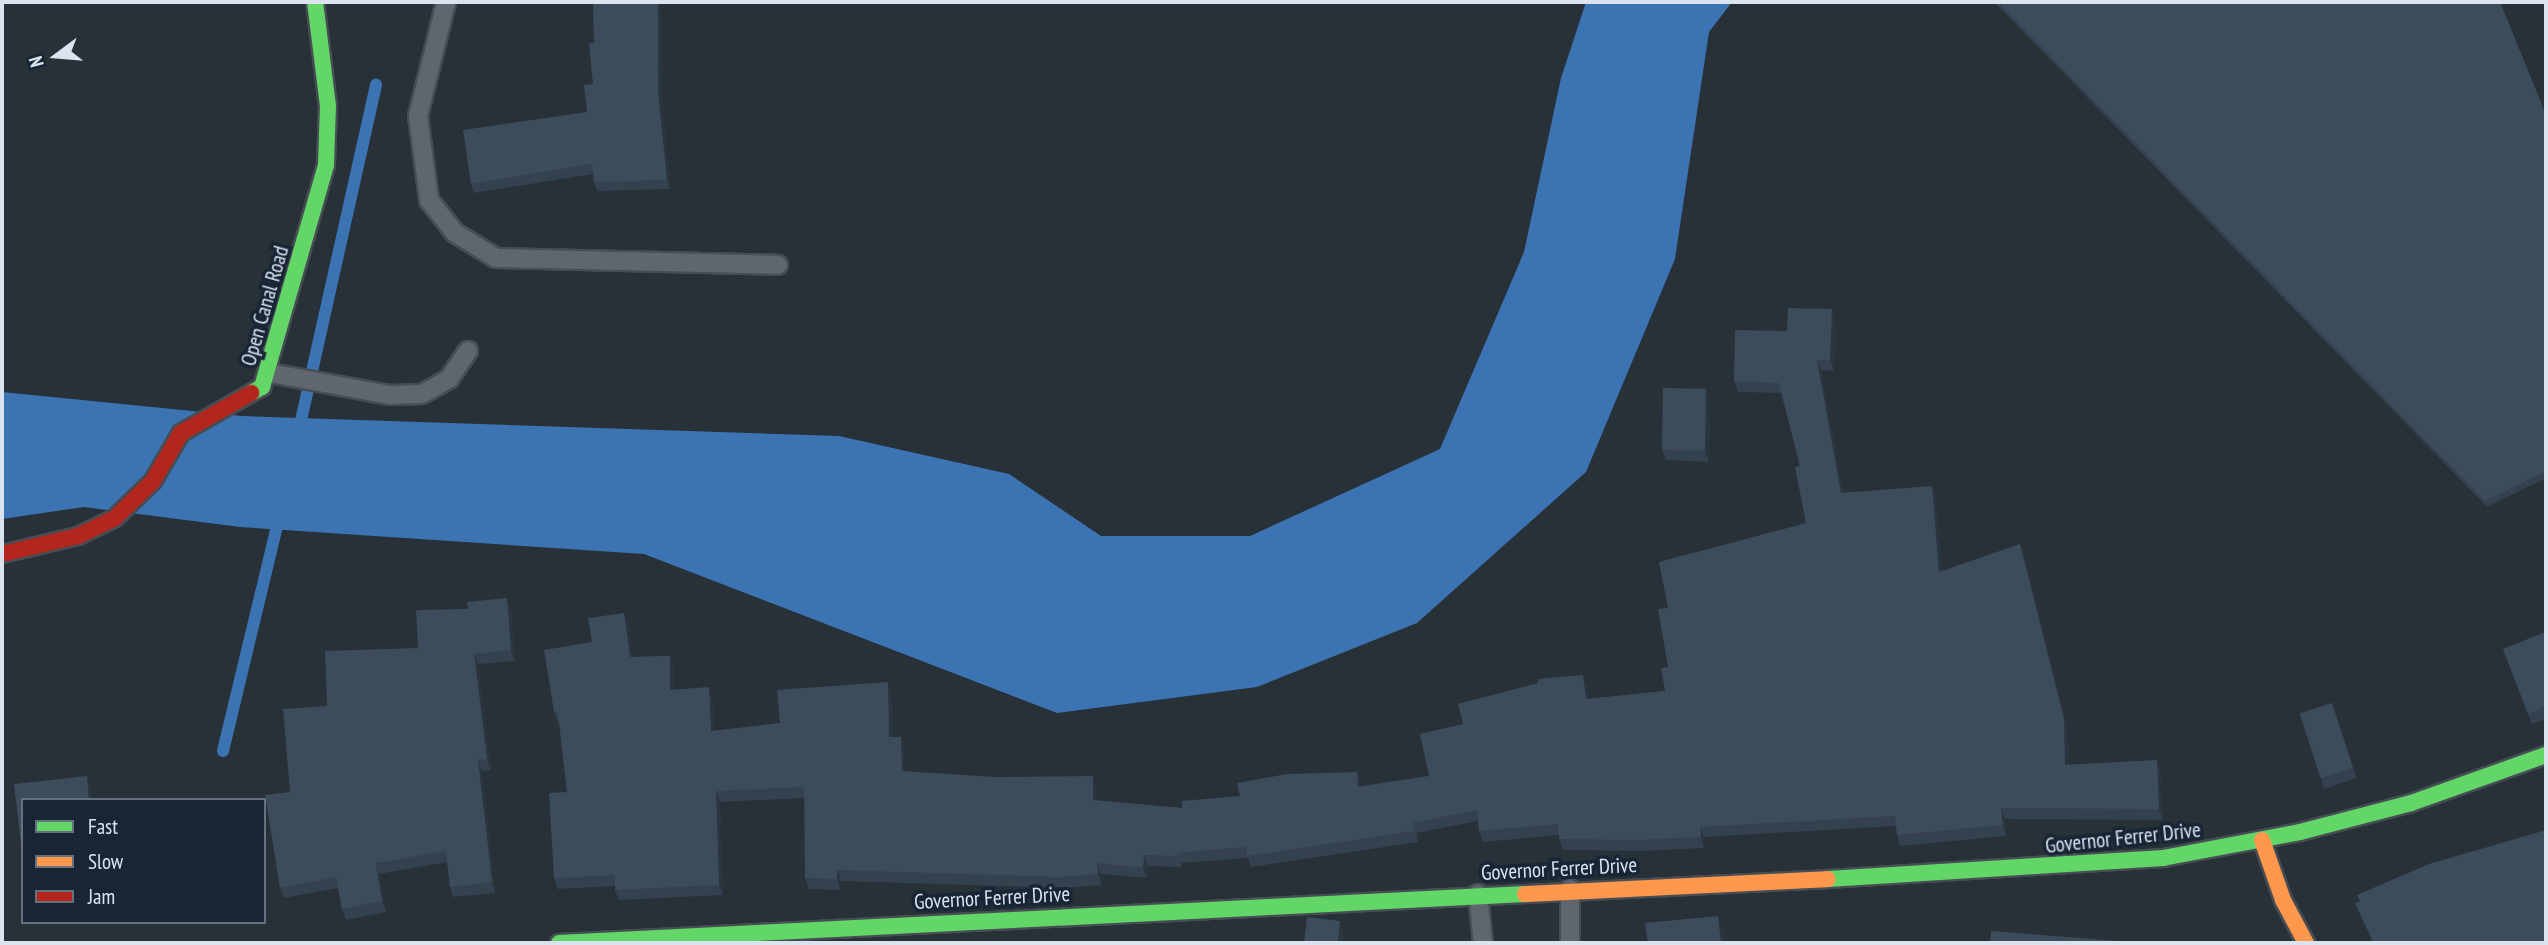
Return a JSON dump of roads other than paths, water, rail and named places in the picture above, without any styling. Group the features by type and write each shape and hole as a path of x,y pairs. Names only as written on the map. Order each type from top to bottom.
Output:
{"main road":[{"name":"Open Canal Road","path":"2,554 78,536 115,518 143,493 186,429 262,387 270,373 327,164 328,106 315,2"},
{"name":"Governor Ferrer Drive","path":"559,943 1570,889 2071,866 2163,858 2262,840 2410,803 2546,755"},
{"path":"2262,840 2283,900 2306,943"}],"lane":[{"path":"446,2 418,116 429,200 455,233 496,258 778,265"},
{"path":"270,373 390,395 422,394 449,379 468,351"},
{"path":"1570,889 1570,943"},
{"path":"1478,894 1483,943"}],"water":[{"path":"1586,2 1732,2 1709,32 1675,259 1586,472 1417,623 1257,687 1057,713 644,554 240,527 84,507 2,519 2,392 242,416 839,436 1009,474 1101,536 1250,536 1440,449 1524,252 1561,78"}],"waterway":[{"path":"298,434 376,85"},
{"path":"223,751 280,513"}]}
